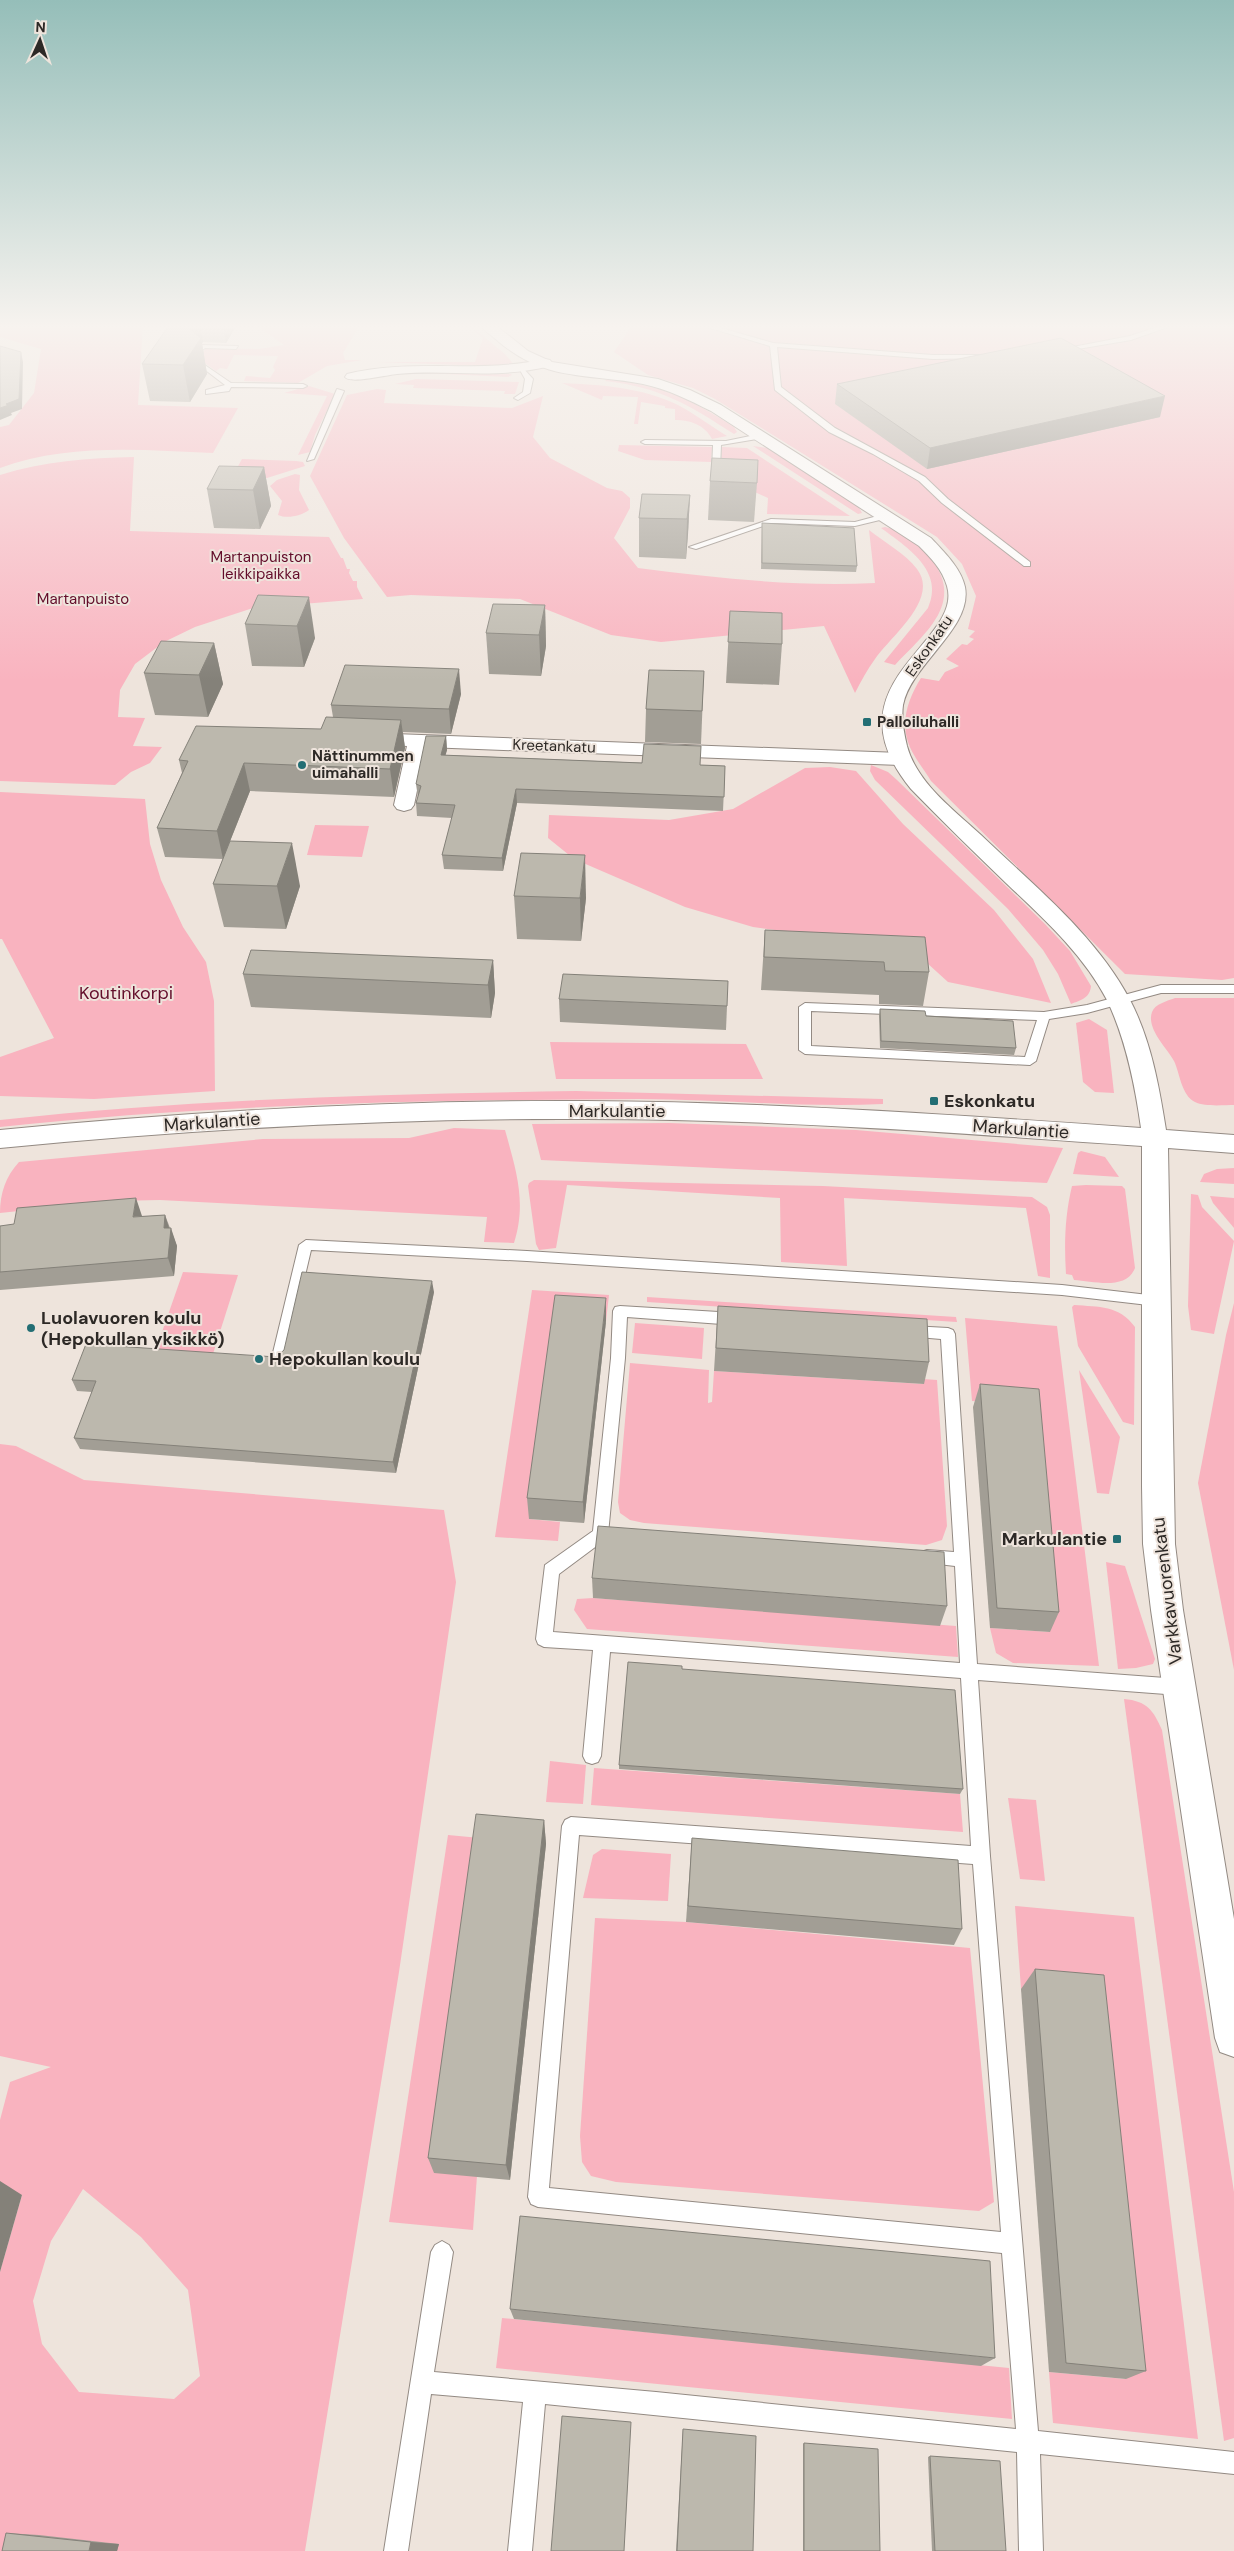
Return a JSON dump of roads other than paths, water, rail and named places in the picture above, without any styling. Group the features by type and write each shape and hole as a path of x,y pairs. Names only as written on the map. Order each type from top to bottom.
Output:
{"street":[{"name":"Eskonkatu","path":"771,443 912,532 936,551 950,569 956,587 955,607 951,619 910,671 895,699 892,726 900,759 907,772 918,785 1068,931 1118,999 1128,1021 1140,1058 1156,1138"},
{"name":"Kreetankatu","path":"347,738 900,759"},
{"path":"404,805 418,741"},
{"name":"Markulantie","path":"0,1139 271,1118 592,1110 859,1118 1234,1144"},
{"name":"Varkkavuorenkatu","path":"1156,1138 1157,1477 1159,1544 1179,1687 1234,2038"}],"lane":[{"path":"310,459 317,443"},
{"path":"716,470 717,443"},
{"path":"858,443 922,479 945,501 1027,564"},
{"path":"693,547 771,521 855,524 885,516"},
{"path":"1044,1016 1030,1061 805,1050 805,1007 1044,1016 1087,1009 1118,999 1161,989 1234,989"},
{"path":"278,1361 306,1245 527,1256 1062,1290 1156,1301"},
{"path":"600,1534 618,1358 620,1311 754,1321"},
{"path":"900,1331 948,1334 980,1856 1028,2442 1032,2551"},
{"path":"620,1535 600,1534 551,1570 544,1639 1179,1687"},
{"path":"913,1556 962,1559"},
{"path":"592,1756 602,1644"},
{"path":"980,1856 571,1826 538,2197 1011,2243"},
{"path":"396,2551 442,2252"},
{"path":"422,2382 1234,2463"},
{"path":"520,2551 535,2392"}],"place":[{"name":"Palloiluhalli","path":"867,722"},
{"name":"Nättinummen uimahalli","path":"302,765"},
{"name":"Eskonkatu","path":"934,1101"},
{"name":"Luolavuoren koulu (Hepokullan yksikkö)","path":"31,1328"},
{"name":"Hepokullan koulu","path":"259,1359"},
{"name":"Markulantie","path":"1117,1539"}],"park label":[{"name":"Martanpuiston leikkipaikka","path":"261,566"},
{"name":"Martanpuisto","path":"83,599"},
{"name":"Koutinkorpi","path":"126,993"}]}
